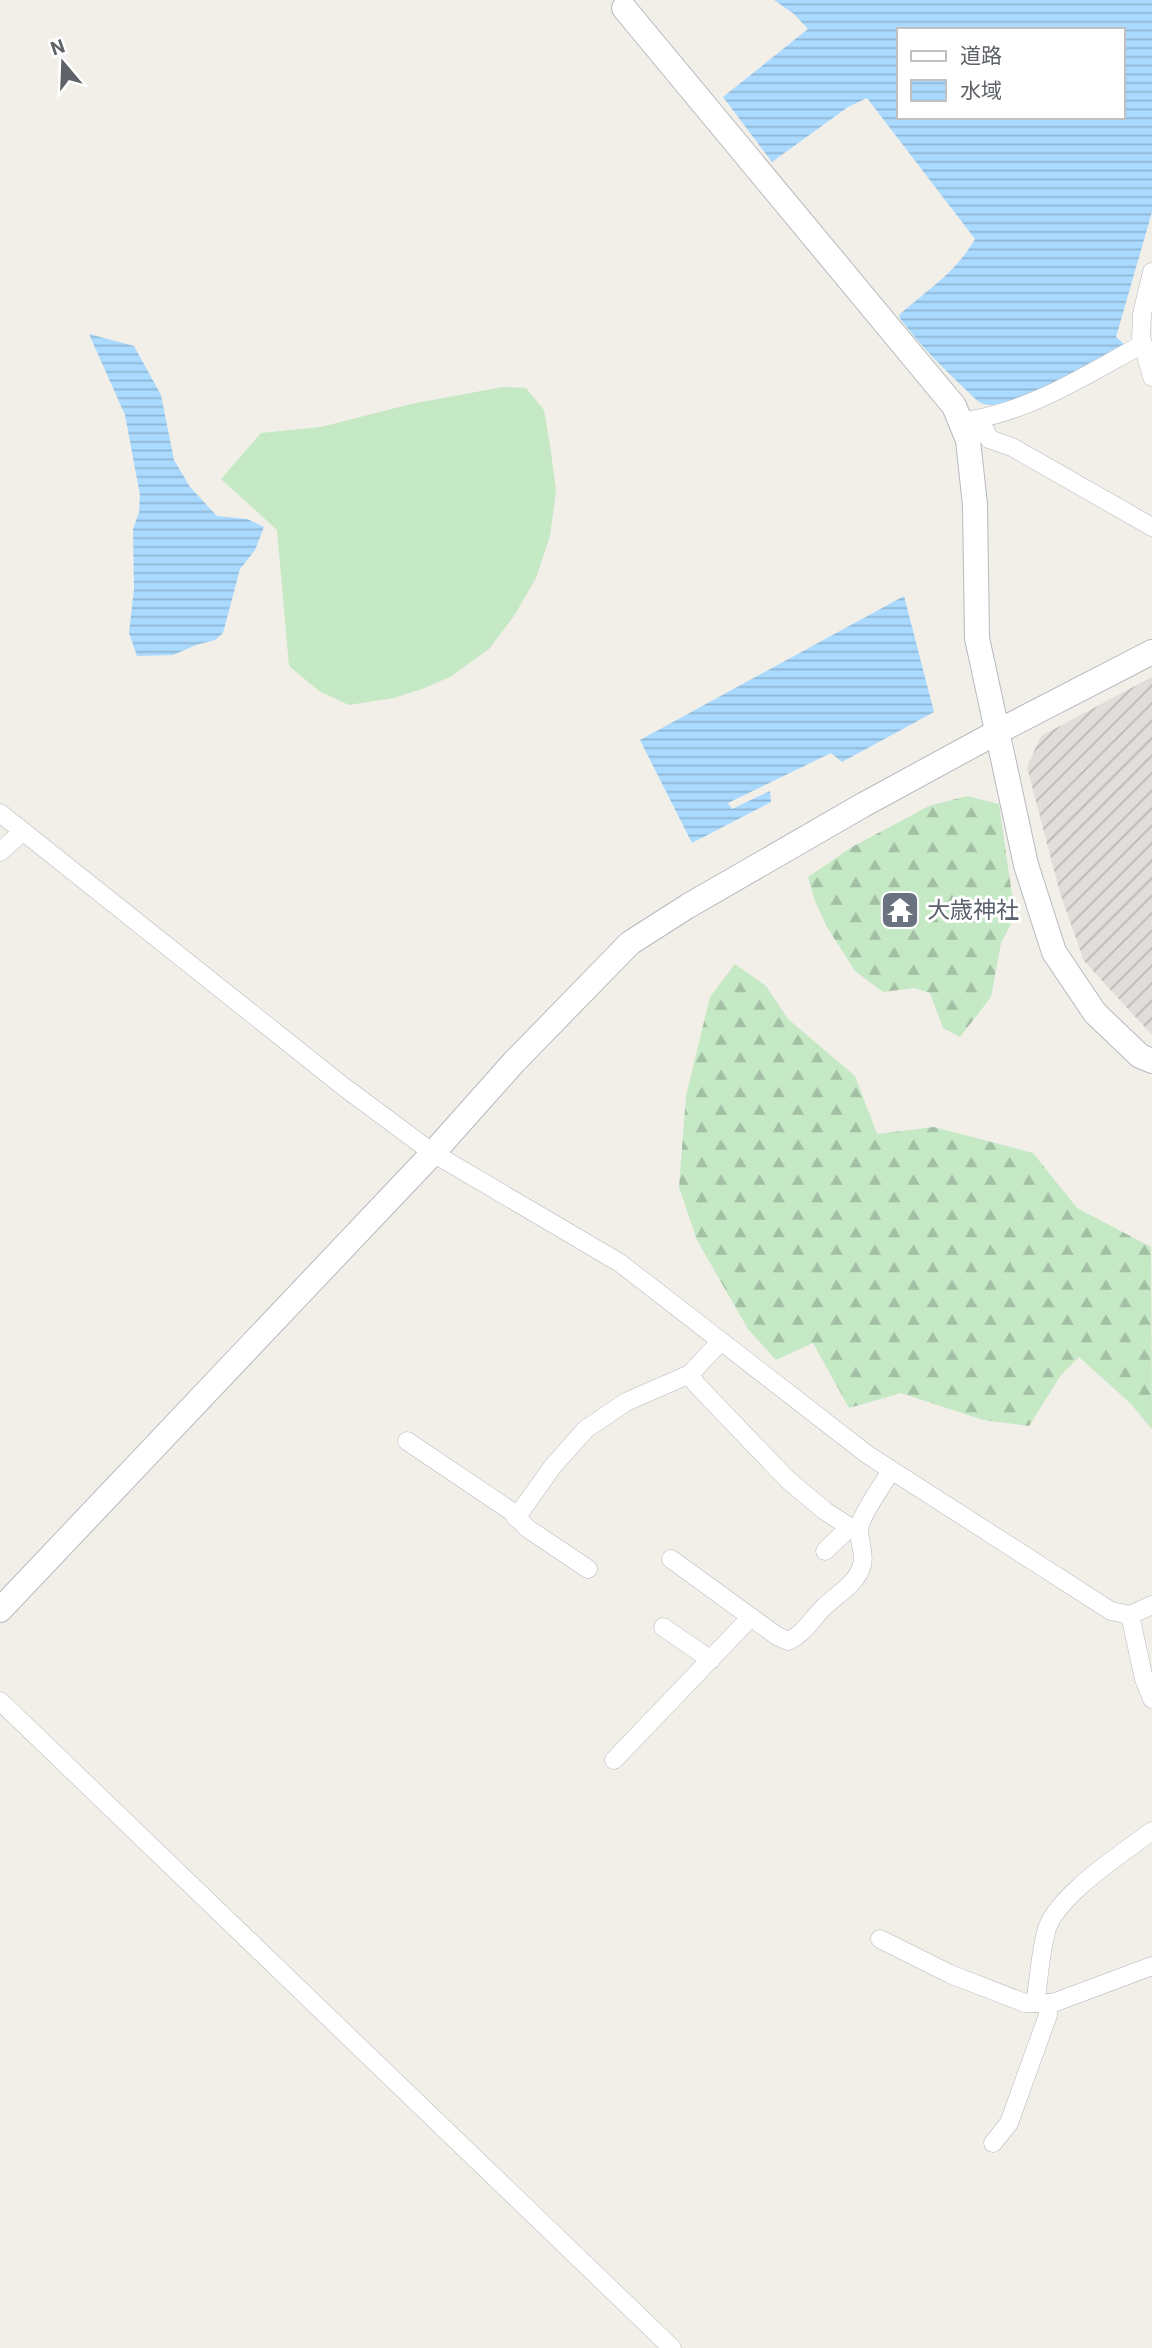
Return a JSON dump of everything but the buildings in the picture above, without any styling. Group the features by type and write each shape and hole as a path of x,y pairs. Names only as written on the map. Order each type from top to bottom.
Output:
{"street":[{"path":"621,4 954,406 989,439 1013,447 1152,527"},
{"path":"1152,272 1142,314 1141,337 1152,377"},
{"path":"970,420 1035,402 1143,344"},
{"path":"970,420 968,440 975,505 977,638 1026,865 1054,952 1095,1013 1140,1056 1152,1061"},
{"path":"0,1611 433,1153 514,1062 630,943 688,906 863,805 1152,652"},
{"path":"0,813 325,1072 433,1153 620,1263 891,1470 1111,1611 1130,1615 1152,1605"},
{"path":"0,852 22,832"},
{"path":"516,1518 553,1466 586,1429 626,1402 690,1374 722,1341"},
{"path":"671,1559 788,1642 799,1636 823,1608 841,1594 862,1566 863,1550 854,1530 788,1479 696,1384 690,1374"},
{"path":"407,1441 511,1511 516,1518 587,1569"},
{"path":"825,1550 854,1530 891,1470"},
{"path":"1130,1615 1144,1679 1152,1699"},
{"path":"614,1760 751,1618"},
{"path":"663,1627 710,1660"},
{"path":"0,1701 671,2348"},
{"path":"993,2143 1010,2123 1048,2015 1041,2003 1046,1930 1059,1907 1096,1874 1152,1831"},
{"path":"880,1939 950,1974 1025,2003 1053,2003 1152,1966"}],"shaded area":[{"path":"1152,677 1152,1035 1084,961 1060,893 1027,767 1041,736"}],"green space":[{"path":"503,387 526,388 544,410 556,490 550,536 536,578 514,616 489,649 450,677 422,689 394,698 349,705 319,691 289,666 277,530 221,479 261,433 321,427 411,404"},
{"path":"967,796 999,804 1015,916 1001,943 991,997 960,1037 943,1028 930,993 914,988 883,992 855,971 827,927 808,877 852,847 929,806"},
{"path":"735,964 766,986 788,1019 855,1076 877,1134 934,1127 1033,1153 1077,1208 1151,1247 1152,1429 1130,1403 1079,1357 1061,1375 1029,1426 983,1420 901,1393 849,1408 813,1343 776,1360 748,1329 697,1240 679,1187 686,1096 710,997"}],"water":[{"path":"774,0 1152,0 1152,212 1116,337 1124,344 1053,384 1011,402 993,405 979,402 947,372 899,317 960,261 975,239 867,98 848,107 772,162 723,97 808,29 794,14"},
{"path":"89,334 134,346 161,395 174,460 190,487 217,516 247,519 264,527 255,550 240,569 223,633 215,640 173,655 137,656 129,633 134,589 133,529 139,512 140,495 125,415"},
{"path":"904,596 934,712 842,762 831,753 728,803 732,809 770,791 771,802 692,843 640,740"}],"place":[{"name":"大歳神社","path":"900,910"}]}
